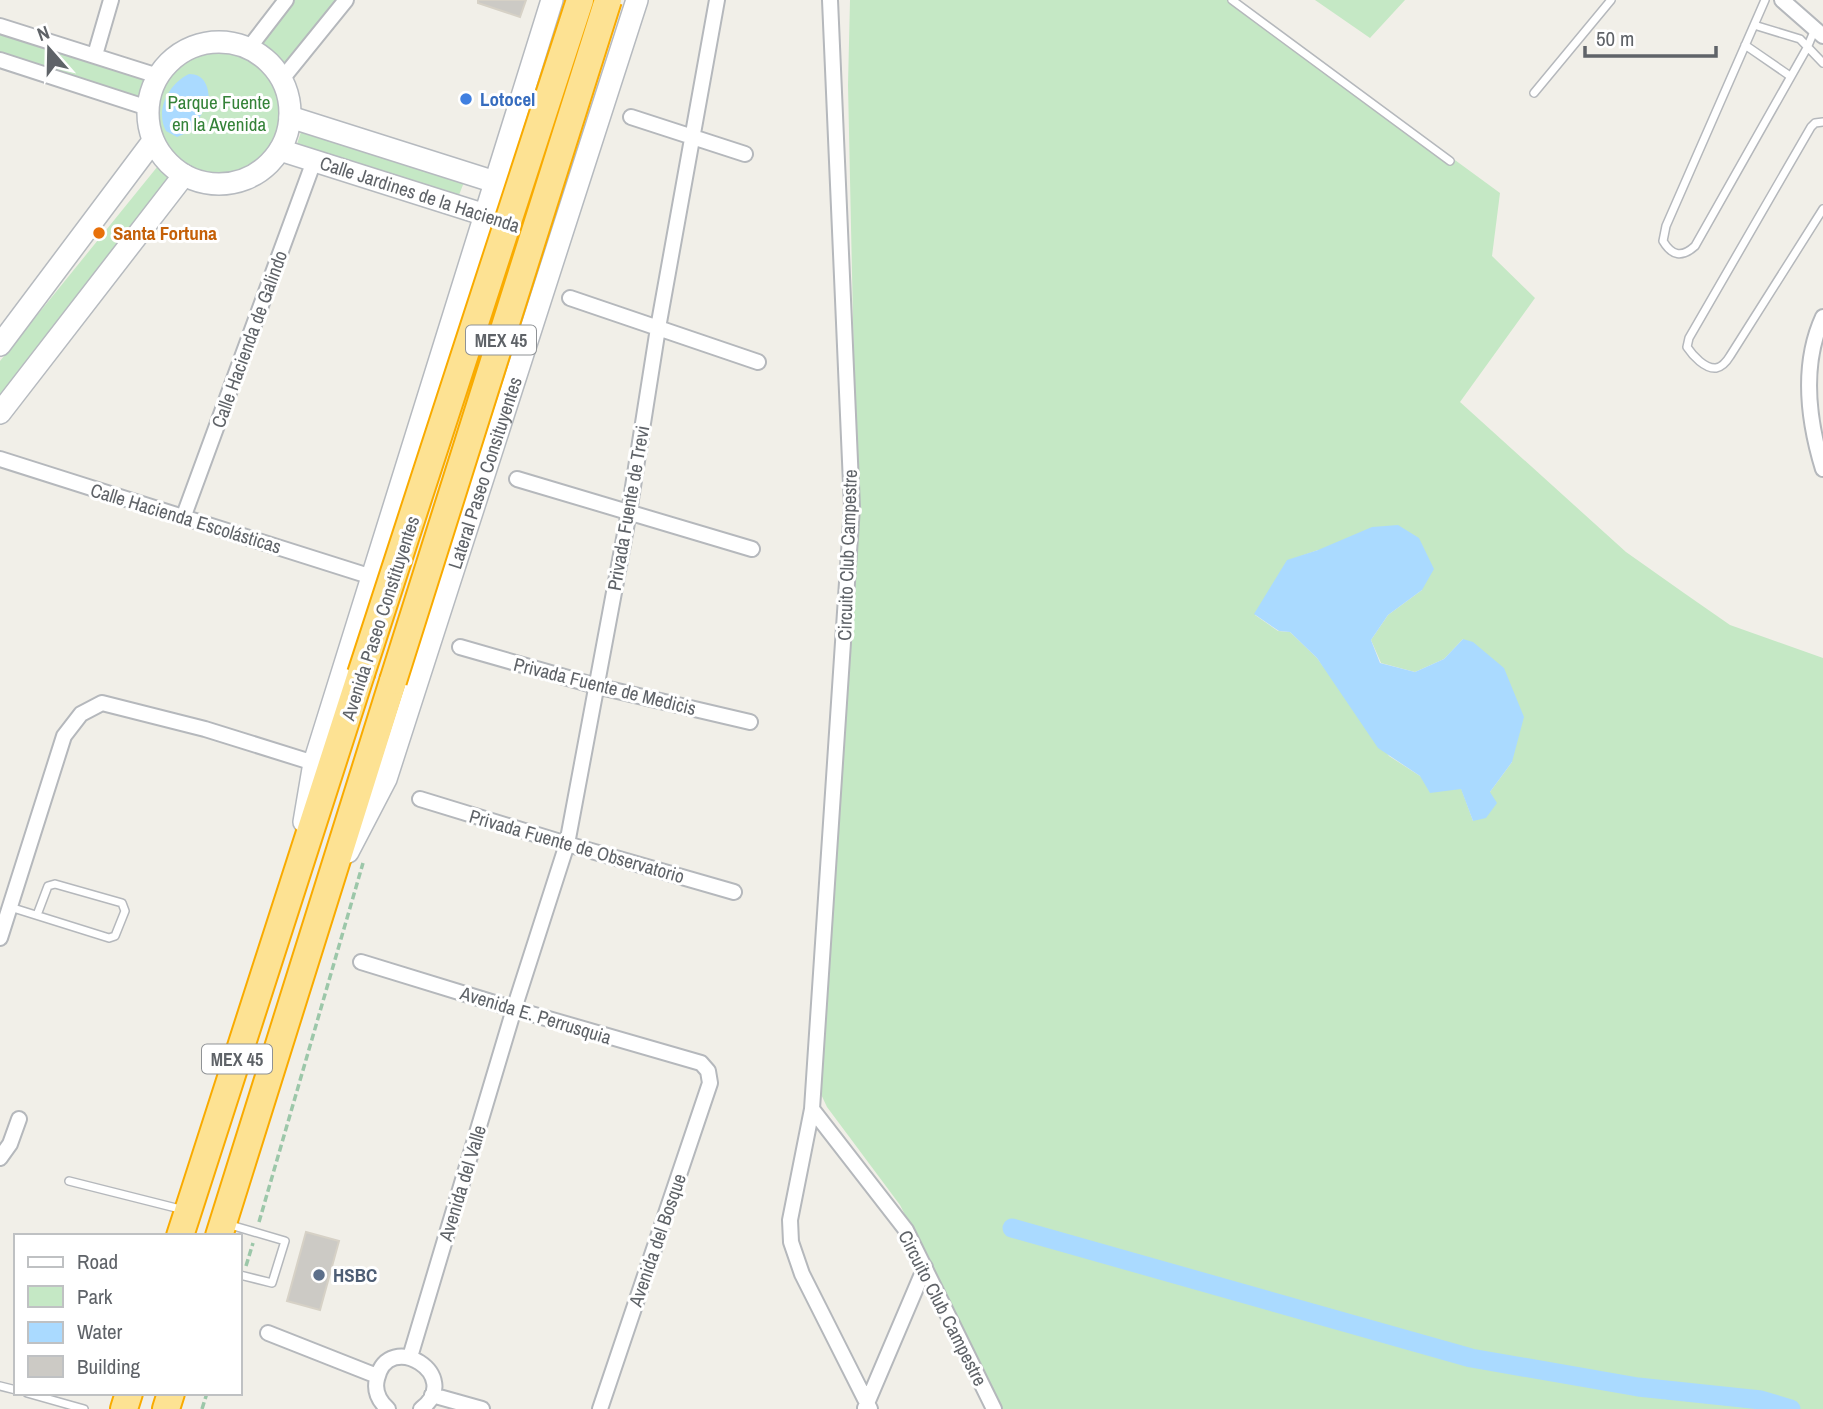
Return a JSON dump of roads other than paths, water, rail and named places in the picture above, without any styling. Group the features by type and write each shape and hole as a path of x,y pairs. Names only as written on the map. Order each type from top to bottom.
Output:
{"highway":[{"name":"Avenida Paseo Constituyentes","path":"184,1223 580,0"},
{"name":"Avenida Paseo Constituyentes","path":"221,1229 608,0"}],"main road":[{"path":"294,883 314,763 552,0"},
{"name":"Lateral Paseo Consituyentes","path":"324,897 386,779 637,0"},
{"path":"225,42 249,48 268,61 282,79 289,97 288,131 280,150 263,169 235,182 208,183 184,175 166,161 149,129 148,108 151,91 158,76 175,57 201,44 225,42"},
{"name":"Calle Jardines de la Hacienda","path":"290,117 495,182"},
{"path":"0,345 153,141"},
{"name":"Calle Jardines de la Hacienda","path":"280,150 560,239"},
{"path":"0,413 184,175"}],"street":[{"path":"95,55 111,0"},
{"path":"249,48 286,0"},
{"path":"282,79 346,0"},
{"name":"Privada Fuente de Trevi","path":"514,1009 567,845 629,512 658,328 717,0"},
{"name":"Circuito Club Campestre","path":"830,0 852,507 812,1109 790,1220 791,1242 802,1274 867,1407"},
{"path":"1782,0 1819,33"},
{"path":"0,26 158,76"},
{"path":"0,60 148,108"},
{"path":"631,117 745,154"},
{"name":"Calle Hacienda de Galindo","path":"183,518 314,161"},
{"path":"570,298 758,362"},
{"path":"1823,317 1817,330 1808,376 1812,434 1823,469"},
{"name":"Calle Hacienda Escolásticas","path":"0,459 372,577"},
{"path":"517,479 752,549"},
{"name":"Privada Fuente de Medicis","path":"460,647 596,686 750,722"},
{"path":"0,938 64,736 81,713 102,703 205,729 314,763"},
{"name":"Privada Fuente de Observatorio","path":"420,799 567,845 734,891"},
{"name":"Avenida E. Perrusquia","path":"361,962 701,1063 708,1071"},
{"name":"Avenida del Valle","path":"410,1357 514,1009"},
{"name":"Avenida del Bosque","path":"600,1409 710,1083 708,1071"},
{"name":"Circuito Club Campestre","path":"812,1109 906,1230 994,1409"},
{"path":"0,1158 10,1144 19,1119"},
{"path":"867,1407 925,1267"},
{"path":"268,1333 377,1376"},
{"path":"388,1409 378,1399 375,1387 377,1376 383,1366 392,1359 410,1357 424,1364 431,1373 434,1384 432,1395 421,1409"},
{"path":"432,1395 482,1409"}],"lane":[{"path":"1232,0 1450,161"},
{"path":"1534,93 1611,0"},
{"path":"1765,0 1666,226 1663,241 1669,250 1678,255 1687,254 1695,246 1790,76 1819,33"},
{"path":"1754,24 1800,39 1823,63"},
{"path":"1745,45 1790,76"},
{"path":"1823,122 1815,122 1811,127 1689,338 1687,347 1693,357 1714,368 1720,367 1730,356 1823,209"},
{"path":"10,907 109,938 116,936 125,911 122,903 55,884 48,886 37,915"},
{"path":"69,1181 184,1223"},
{"path":"221,1229 256,1232 285,1241 272,1283 242,1275"},
{"path":"34,1395 84,1409"}],"water":[{"path":"189,74 199,76 205,82 209,102 191,131 177,137 166,131 163,107 175,84"},
{"path":"1398,525 1419,538 1434,569 1422,590 1388,615 1371,640 1380,663 1415,672 1444,659 1463,639 1473,642 1504,668 1524,717 1512,762 1490,792 1497,803 1486,818 1473,821 1461,789 1430,793 1420,776 1378,748 1317,658 1290,632 1279,631 1254,614 1287,560 1372,527"}],"waterway":[{"path":"1012,1228 1471,1358 1638,1387 1761,1400 1791,1409"}],"place":[{"name":"Lotocel","path":"466,99"},
{"name":"Santa Fortuna","path":"99,233"},
{"name":"HSBC","path":"319,1275"}],"park label":[{"name":"Parque Fuente en la Avenida","path":"219,113"}]}
